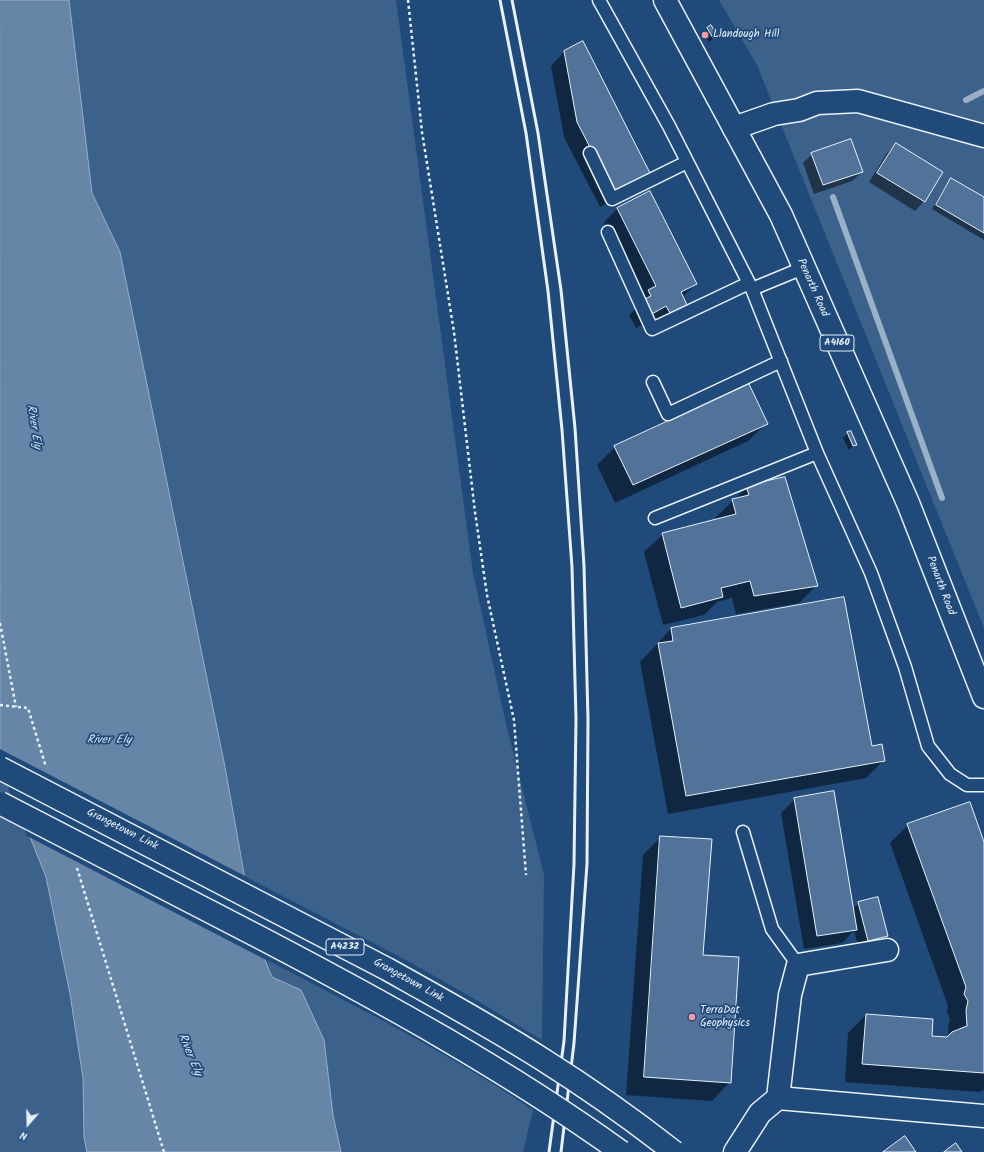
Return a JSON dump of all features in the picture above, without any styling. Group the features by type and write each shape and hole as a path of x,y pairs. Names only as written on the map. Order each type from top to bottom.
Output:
{"main road":[{"name":"Penarth Road","path":"665,0 781,215 803,268 908,503 984,697"},
{"path":"734,128 774,114 799,110 817,103 858,101 984,136"},
{"name":"Grangetown Link","path":"0,768 387,968 454,1006 549,1063 607,1102 674,1152"},
{"name":"A4232","path":"0,803 317,968 424,1026 497,1068 621,1152"},
{"path":"736,1152 760,1113 778,1098 790,995 798,964 887,950"},
{"path":"778,1098 984,1116"}],"lane":[{"path":"599,0 669,126 751,286 817,454 871,573 905,667 928,746 950,774 967,785 984,785"},
{"path":"590,153 612,199 687,162"},
{"path":"608,232 652,329 751,286 803,268"},
{"path":"653,382 668,414 781,362"},
{"path":"655,518 817,454"},
{"path":"743,832 772,929 798,964"}],"path":[{"path":"408,0 422,132 454,332 475,512 486,588 514,720 526,875"},
{"path":"0,623 16,707"},
{"path":"0,706 28,708 47,769"},
{"path":"77,868 164,1152"}],"shaded area":[{"path":"69,0 396,0 473,573 506,724 544,875 542,1040 473,998 406,960 246,877 120,252 92,193"},
{"path":"719,0 984,0 984,628 757,65"},
{"path":"0,756 42,850 90,1055 97,1152 0,1152"},
{"path":"267,960 436,1050 469,1069 533,1110 523,1152 341,1152 301,990 272,977"}],"water":[{"name":"River Ely","path":"0,0 69,0 92,193 120,252 225,767 255,934 272,977 301,990 324,1040 333,1115 341,1152 87,1152 84,1137 83,1078 70,994 46,877 0,762"}],"pier":[{"path":"0,749 247,877 257,933 268,961 27,836 0,767"}],"building":[{"path":"711,25 718,36 713,38 707,28"},
{"path":"583,41 651,175 614,194 577,122 564,51"},
{"path":"851,139 863,172 823,185 811,153"},
{"path":"896,143 943,172 925,202 877,173"},
{"path":"951,178 984,197 984,233 936,205"},
{"path":"650,191 697,284 681,292 687,305 670,313 666,306 650,315 643,300 651,296 648,290 656,286 617,208"},
{"path":"749,384 768,424 633,485 614,446"},
{"path":"851,431 857,445 853,446 847,432"},
{"path":"785,477 818,586 754,596 750,581 721,588 723,597 681,608 662,533 736,514 732,499 749,495 746,486"},
{"path":"844,597 872,746 882,744 885,761 686,796 658,643 673,641 671,628"},
{"path":"834,791 857,930 817,936 794,798"},
{"path":"970,802 984,842 984,1073 862,1064 866,1014 933,1019 932,1036 947,1037 952,1032 967,1026 966,1010 968,1001 964,994 966,987 907,824"},
{"name":"TerraDat Geophysics","path":"660,836 712,839 703,955 739,957 731,1083 644,1077"},
{"path":"878,897 888,936 868,941 858,902"},
{"path":"905,1136 916,1152 883,1152"},
{"path":"956,1143 962,1152 944,1152"}],"waterway":[{"path":"966,100 984,91"},
{"path":"833,197 942,498"}],"railway":[{"path":"500,0 526,133 548,291 562,430 572,567 576,719 574,864 564,1041 549,1152"},
{"path":"512,0 538,133 561,290 575,428 584,566 588,719 587,864 574,1043 561,1152"}],"place":[{"name":"Llandough Hill","path":"705,35"},
{"name":"TerraDat Geophysics","path":"692,1017"}]}
